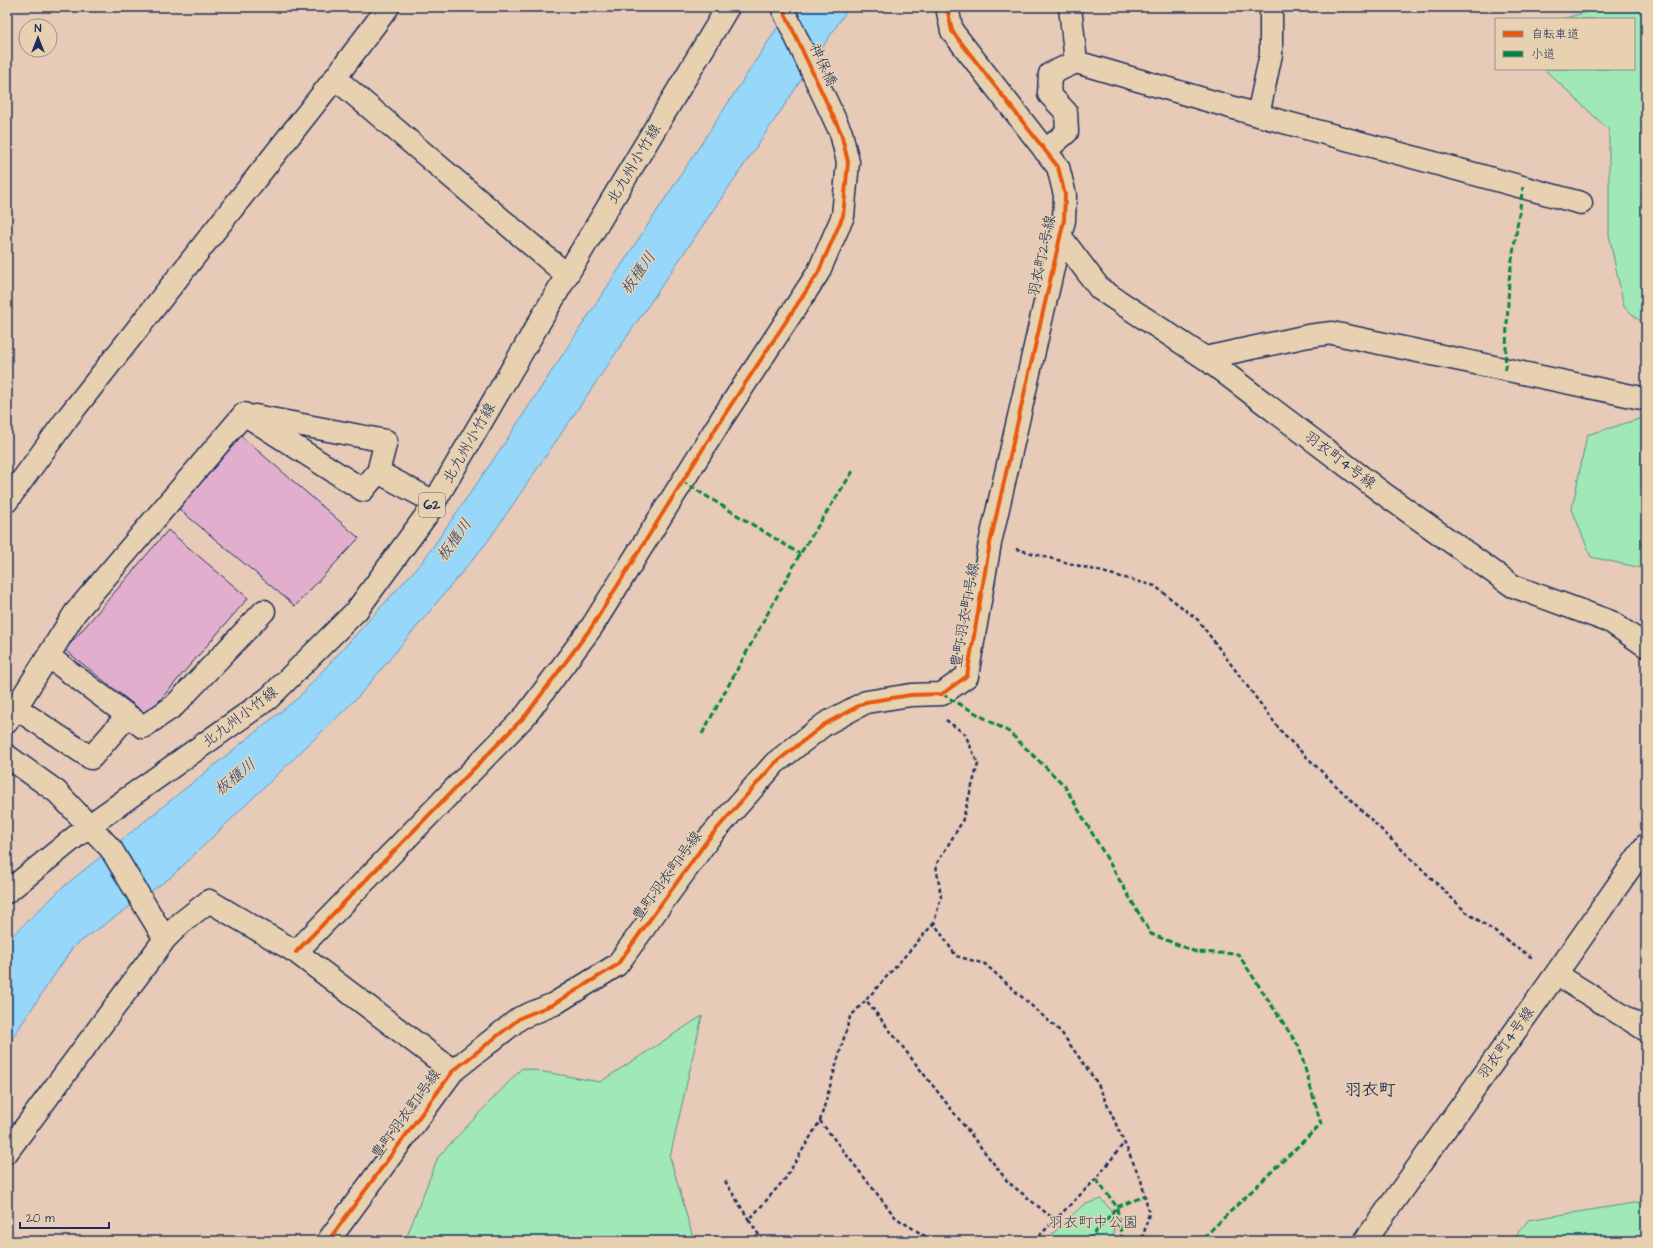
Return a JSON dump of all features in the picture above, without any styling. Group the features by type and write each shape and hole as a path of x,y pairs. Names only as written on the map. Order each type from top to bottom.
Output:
{"street":[{"name":"北九州小竹線","path":"7,892 90,825 269,698 357,610 428,513 567,275 728,7"},
{"name":"神保橋","path":"296,952 526,715 591,628 720,420 818,273 843,216 848,162 841,133 782,7"},
{"name":"羽衣町2号線","path":"947,7 952,31 1058,167 1065,195 1064,220 990,542"},
{"path":"1070,7 1076,62"},
{"path":"1258,115 1270,54 1270,7"},
{"path":"7,501 68,417 335,78 381,8"},
{"path":"1045,151 1067,132 1066,112 1049,94 1050,74 1076,62 1258,115 1581,202"},
{"path":"335,78 567,275"},
{"name":"羽衣町4号線","path":"1060,236 1100,288 1205,358 1384,494 1513,586 1611,622 1646,646"},
{"path":"1205,358 1308,336 1332,333 1646,399"},
{"path":"244,414 386,441 378,472 363,490 244,414"},
{"path":"127,716 90,758 11,715 75,613 244,414"},
{"path":"378,472 434,502"},
{"name":"豊町羽衣町1号線","path":"328,1241 453,1071 520,1018 554,1004 617,965 709,838 775,763 825,724 866,702 912,695 942,694 967,676 990,542"},
{"path":"48,656 143,727 174,706 264,611"},
{"path":"7,756 57,792 90,825 111,849 165,939"},
{"name":"羽衣町4号線","path":"1366,1241 1646,845"},
{"path":"7,1152 165,939 181,923 209,901 296,952 453,1071"},
{"path":"1556,974 1646,1030"}],"path":[{"path":"990,542 1155,586 1198,620 1283,734 1465,911 1556,974"},
{"path":"749,1220 785,1179 820,1121 850,1017 934,923 941,897 936,865 962,822 978,764 965,734 912,695"},
{"path":"934,923 956,956 985,964 1061,1032 1098,1084 1141,1180 1149,1213 1142,1241"},
{"path":"866,1000 1008,1182 1054,1220"},
{"path":"820,1121 896,1218 933,1241"},
{"path":"1034,1241 1096,1179 1124,1143"},
{"path":"725,1181 763,1241"}],"green space":[{"path":"1604,7 1646,7 1646,326 1624,307 1609,235 1609,130 1545,70 1635,70 1635,18 1566,18"},
{"path":"1646,417 1646,569 1591,557 1572,509 1587,435"},
{"path":"702,1016 670,1157 694,1241 405,1241 438,1157 522,1068 600,1082"},
{"name":"羽衣町中公園","path":"1101,1199 1111,1210 1115,1241 1045,1241 1083,1205"},
{"path":"1646,1201 1646,1241 1513,1241 1528,1220"}],"water":[{"name":"板櫃川","path":"791,7 849,7 782,109 488,541 359,696 171,877 73,947 7,1046 8,940 63,887 299,697 423,561 500,450"}],"building":[{"path":"241,436 359,538 295,606 179,509"},
{"path":"168,530 248,598 147,715 65,650"}],"marked path":[{"path":"1505,370 1509,280 1523,187"},
{"path":"702,734 800,554 853,471"},
{"path":"682,481 800,554"},
{"path":"942,694 1009,732 1064,785 1151,934 1196,952 1238,954 1299,1047 1321,1124 1200,1241"},
{"path":"1096,1179 1117,1207 1122,1241"},
{"path":"1088,1241 1117,1207 1145,1196"}],"cycle path":[{"path":"296,952 526,715 591,628 721,420 818,273 843,216 848,162 841,133 782,7"},
{"path":"328,1241 453,1071 520,1018 554,1004 617,965 709,838 775,763 825,724 866,702 911,695 942,694 967,676 990,543 1064,220 1065,195 1058,167 952,31 947,7"}],"district":[{"name":"羽衣町","path":"1370,1090"}]}
